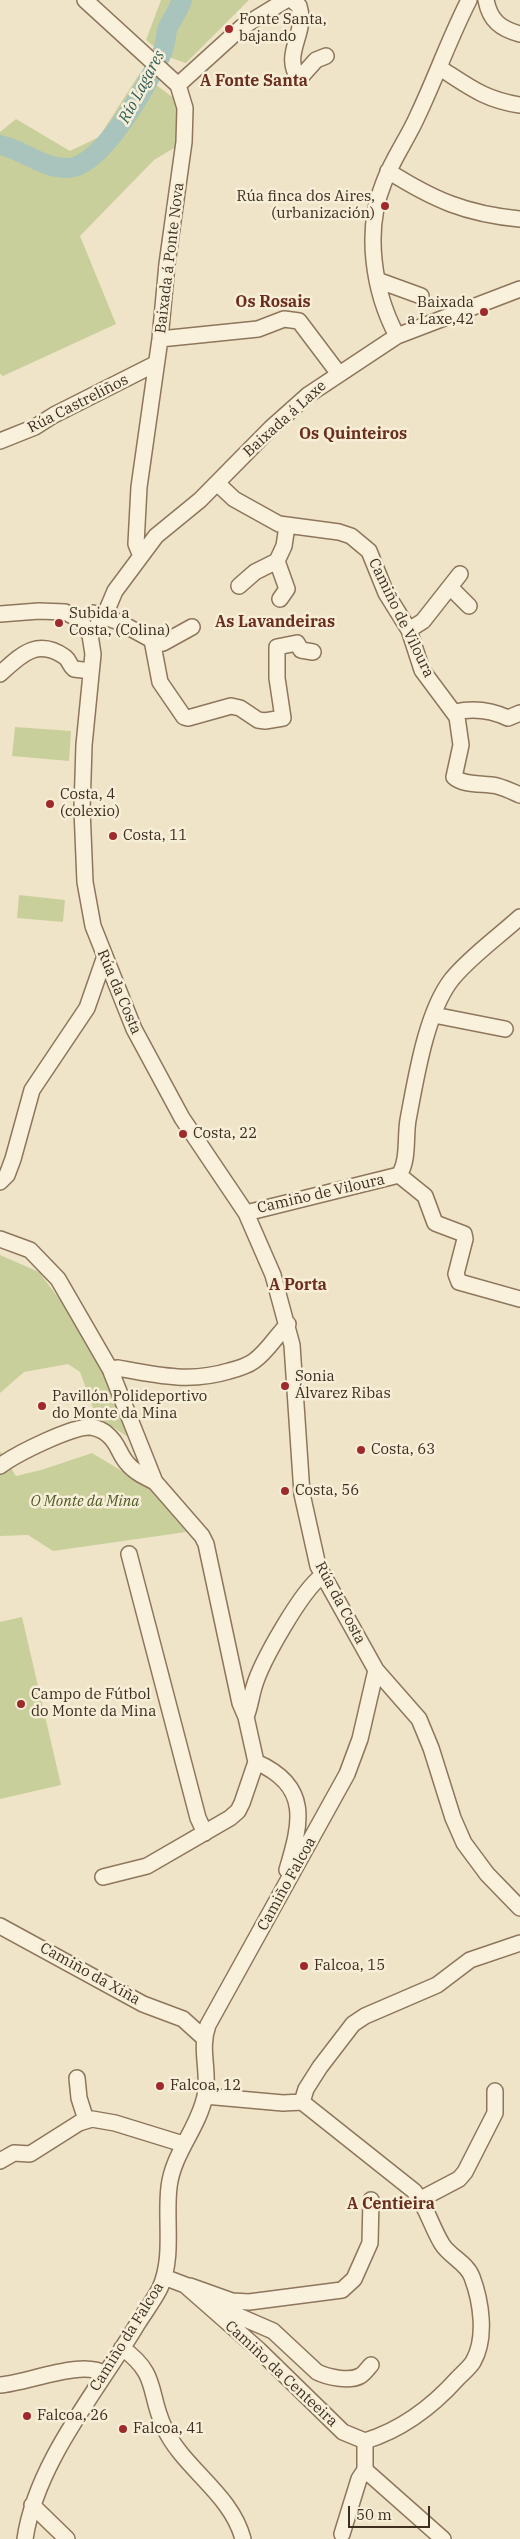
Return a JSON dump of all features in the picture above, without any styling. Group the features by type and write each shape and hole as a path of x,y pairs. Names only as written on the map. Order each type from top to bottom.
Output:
{"street":[{"path":"85,0 173,80 242,27 286,0"},
{"path":"292,0 300,11 301,25 291,58 294,71 299,80 316,60 326,56"},
{"path":"486,0 492,19 503,29 520,34"},
{"path":"397,336 387,318 377,280 374,224 378,199 388,171 414,124 440,68 465,4"},
{"path":"440,68 480,94 503,103 520,105"},
{"name":"Baixada á Ponte Nova","path":"141,556 136,544 136,510 160,339 167,264 184,142 185,108 173,80"},
{"path":"388,171 424,194 459,208 493,217 520,219"},
{"path":"377,280 421,296"},
{"name":"Baixada á Laxe","path":"94,618 156,536 200,500 271,428 308,395 397,336 520,289"},
{"path":"160,339 258,329 284,319 294,319 299,321 339,374"},
{"name":"Rúa Castreliños","path":"0,441 35,427 54,415 156,364"},
{"name":"Camiño de Viloura","path":"217,483 234,499 279,524 339,532 364,545 369,551 386,593 409,630 422,670 454,712 461,745 454,777 462,783 475,782 498,786 520,795"},
{"path":"239,586 256,572 276,561 284,546 287,526"},
{"path":"276,561 287,589 280,599"},
{"path":"409,630 423,621 460,574"},
{"path":"450,587 469,606"},
{"path":"0,614 39,610 56,611 94,618 149,637 154,644 160,682 184,717 188,718 231,706 240,708 258,720 265,721 282,718 277,678 276,648 297,643 302,650 313,652"},
{"path":"72,615 94,618"},
{"name":"Rúa da Costa","path":"94,618 93,654 84,744 84,863 88,905 104,959 134,1029 182,1118 246,1213 273,1275 288,1324 296,1382 302,1494 312,1543 322,1576 376,1670 419,1719 431,1748 453,1818 464,1843 487,1874 520,1908"},
{"path":"154,644 163,643 192,627"},
{"path":"0,674 31,649 42,649 62,655 74,669 91,671"},
{"path":"454,712 488,711 508,718 520,713"},
{"name":"Camiño de Viloura","path":"246,1213 399,1175 404,1168 408,1122 434,1015 444,993 462,968 520,917"},
{"path":"0,1182 7,1175 13,1159 32,1090 87,1008 104,959"},
{"path":"434,1015 505,1029"},
{"path":"399,1175 425,1196 435,1222 464,1234 465,1239 456,1274 460,1282 520,1299"},
{"path":"0,1239 30,1250 58,1278 110,1369 155,1482 202,1536 206,1544 238,1696 246,1716 256,1762 238,1811 205,1833 148,1866 103,1877"},
{"path":"110,1369 118,1368 179,1378 214,1375 252,1362 266,1351 276,1335 288,1324"},
{"path":"0,1466 12,1457 77,1428 91,1427 107,1434 117,1443 126,1462 138,1474 155,1482"},
{"path":"129,1554 198,1818 205,1833"},
{"path":"246,1716 251,1682 262,1669 306,1590 322,1576"},
{"path":"232,1665 240,1676 251,1682"},
{"name":"Camiño Falcoa","path":"205,2096 204,2038 208,2025 347,1774 360,1739 376,1670"},
{"path":"238,1696 241,1684 251,1682"},
{"path":"256,1762 272,1770 284,1780 296,1801 300,1814 280,1897"},
{"name":"Camiño da Xiña","path":"0,1926 143,2004 183,2019 204,2038"},
{"path":"302,2102 306,2089 320,2067 353,2024 365,2016 437,1985 470,1960 520,1943"},
{"path":"78,2078 79,2098 86,2120"},
{"path":"421,2199 459,2179 466,2172 495,2113 497,2104 495,2091"},
{"path":"205,2096 283,2103 302,2102 414,2190 421,2199 444,2247 472,2275 482,2309 483,2320 477,2352 473,2362 418,2415 381,2436 365,2441 365,2470 342,2534"},
{"name":"Camiño da Falcoa","path":"24,2539 32,2506 70,2430 160,2288 166,2264 169,2184 175,2162 195,2124 205,2096"},
{"path":"0,2161 14,2154 26,2155 36,2152 65,2131 86,2120 115,2123 183,2144"},
{"name":"Camiño da Centeeira","path":"164,2277 232,2301 249,2302 342,2290 354,2279 370,2243 371,2200"},
{"name":"Camiño da Centeeira","path":"185,2285 260,2350 343,2432 365,2441"},
{"name":"Camiño da Centeeira","path":"202,2300 273,2331 317,2372 324,2376 351,2378 360,2376 371,2365"},
{"path":"122,2348 139,2361 147,2372 163,2427 178,2451 231,2512 243,2539"},
{"path":"0,2385 82,2368 97,2369 105,2374"},
{"path":"365,2470 443,2539"},
{"path":"32,2506 68,2539"}],"green space":[{"path":"161,0 249,0 186,63 165,56 146,40"},
{"path":"140,73 179,102 179,145 154,160 80,236 116,324 3,376 0,374 0,132 16,119 70,151 99,137"},
{"path":"15,727 71,731 69,761 12,756"},
{"path":"19,895 65,900 63,922 17,918"},
{"path":"0,1255 39,1272 69,1312 104,1370 128,1437 96,1416 80,1372 68,1364 24,1372 0,1393"},
{"name":"O Monte da Mina","path":"0,1451 16,1476 92,1453 147,1486 186,1532 53,1551 28,1535 0,1536"},
{"name":"Campo de Fútbol do Monte da Mina","path":"22,1617 61,1785 0,1799 0,1622"}],"waterway":[{"name":"Río Lagares","path":"0,145 59,168 68,168 81,164 95,154 123,121 147,83 162,53 168,27 182,0"}],"place":[{"name":"Fonte Santa, bajando","path":"229,29"},
{"name":"Rúa finca dos Aires, (urbanización)","path":"385,206"},
{"name":"Baixada a Laxe,42","path":"484,312"},
{"name":"Subida a Costa, (Colina)","path":"59,623"},
{"name":"Costa, 4 (colexio)","path":"50,804"},
{"name":"Costa, 11","path":"113,836"},
{"name":"Costa, 22","path":"183,1134"},
{"name":"Sonia Álvarez Ribas","path":"285,1386"},
{"name":"Pavillón Polideportivo do Monte da Mina","path":"42,1406"},
{"name":"Costa, 63","path":"361,1450"},
{"name":"Costa, 56","path":"285,1491"},
{"name":"Campo de Fútbol do Monte da Mina","path":"21,1704"},
{"name":"Falcoa, 15","path":"304,1966"},
{"name":"Falcoa, 12","path":"160,2086"},
{"name":"Falcoa, 26","path":"27,2416"},
{"name":"Falcoa, 41","path":"123,2429"}],"district":[{"name":"A Fonte Santa","path":"254,81"},
{"name":"Os Rosais","path":"273,302"},
{"name":"Os Quinteiros","path":"353,434"},
{"name":"As Lavandeiras","path":"275,622"},
{"name":"A Porta","path":"298,1285"},
{"name":"A Centieira","path":"391,2204"}]}
